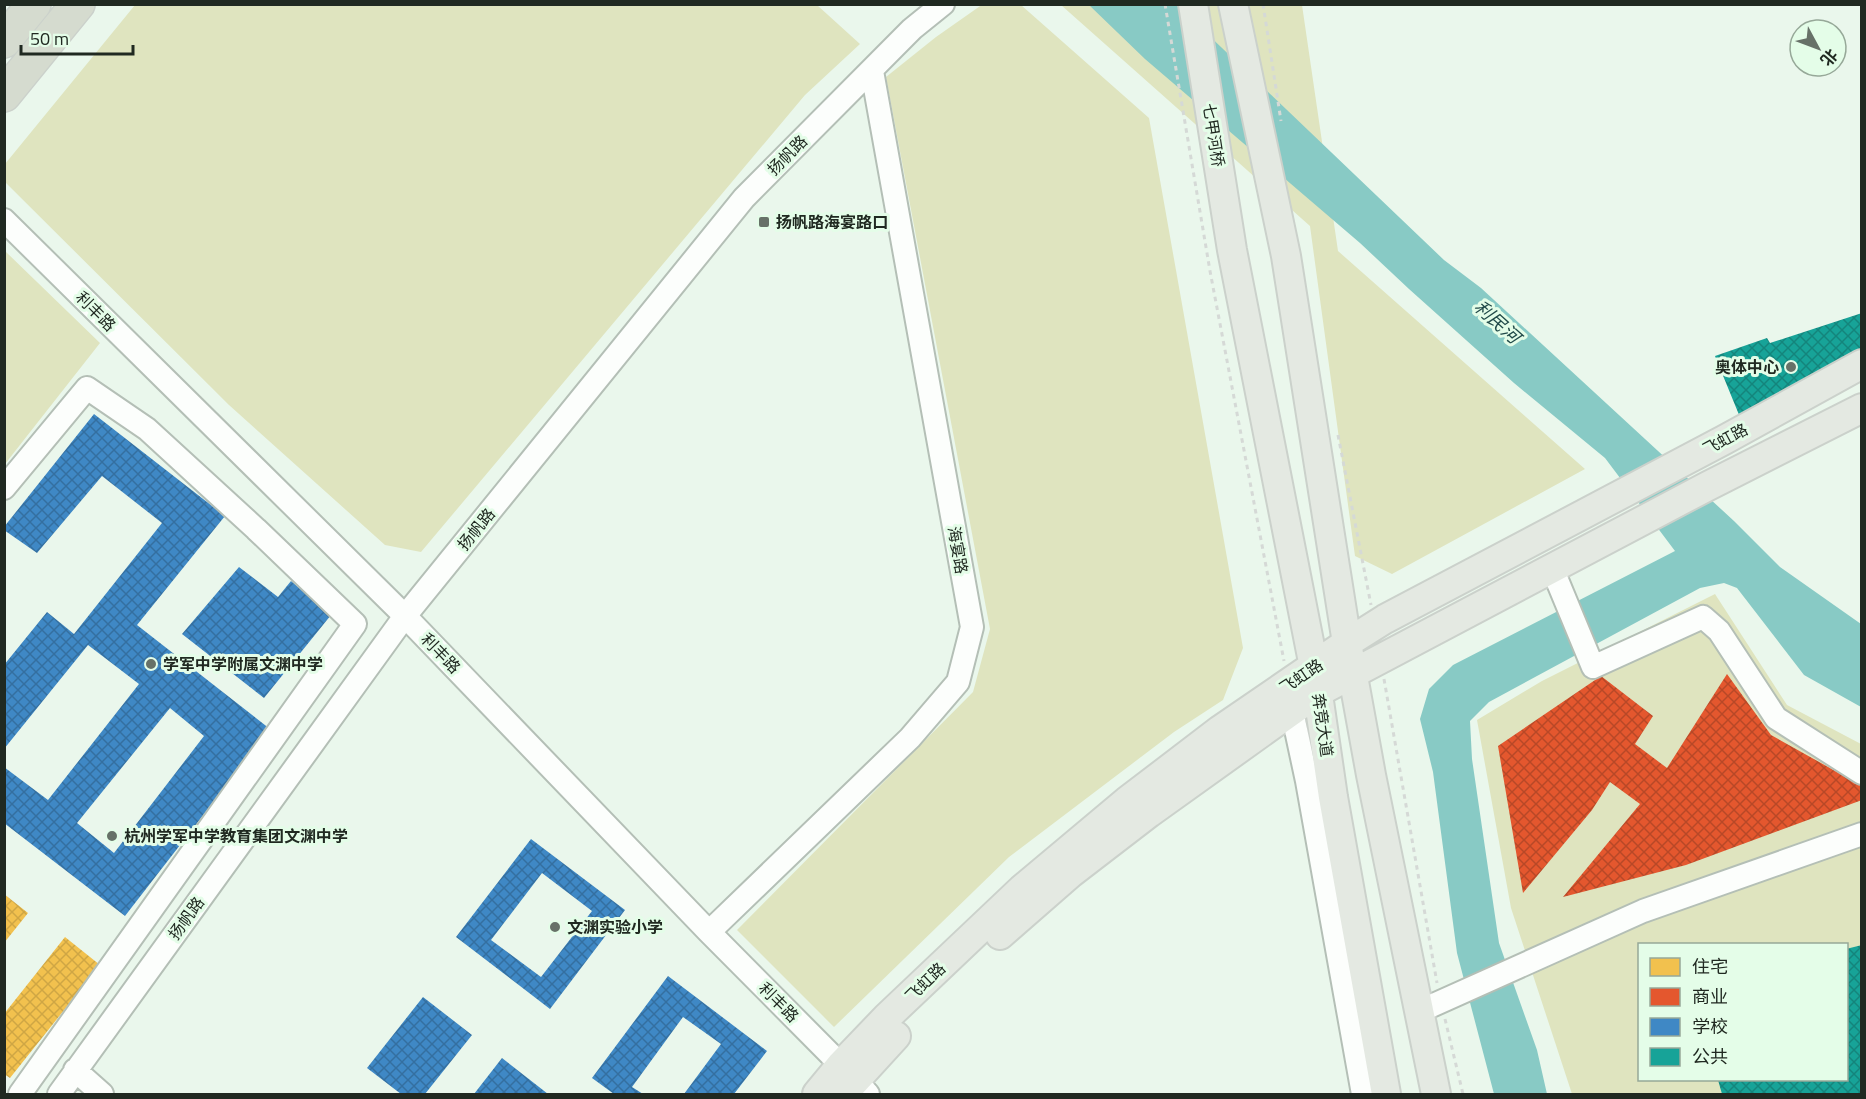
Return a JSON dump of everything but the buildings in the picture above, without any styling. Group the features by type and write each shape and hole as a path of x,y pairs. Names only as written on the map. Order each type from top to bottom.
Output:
{"highway":[{"path":"4,41 34,4"},
{"path":"4,94 78,4"}],"main road":[{"path":"4,115 94,4"},
{"path":"1233,4 1286,256 1347,643 1371,775 1430,1006 1436,1095"},
{"name":"七甲河桥","path":"1194,12 1232,250"},
{"name":"奔竞大道","path":"1232,250 1316,679 1333,796 1386,1095"},
{"name":"飞虹路","path":"817,1095 852,1084 887,1017 1022,889 1127,801 1220,730 1290,698 1316,679 1347,643 1375,626 1862,364"},
{"name":"飞虹路","path":"1316,679 1353,673 1740,469 1862,408"}],"street":[{"name":"扬帆路","path":"58,1095 405,616 744,198 912,29 943,4"},
{"name":"海宴路","path":"710,932 910,738 958,682 972,627 872,70"},
{"name":"利丰路","path":"4,220 405,616 710,932 852,1084"},
{"path":"4,489 87,388 147,429 355,624 20,1095"},
{"path":"1552,568 1593,667 1703,617 1719,631 1776,717 1862,773"},
{"path":"1290,698 1363,1095"},
{"path":"1430,1006 1642,911 1862,834"},
{"path":"124,948 150,968"},
{"path":"75,1070 102,1095"}],"path":[{"path":"1165,4 1210,271 1290,698"},
{"path":"1263,4 1283,130"},
{"path":"1336,429 1375,626"},
{"path":"1380,659 1430,1006 1463,1095"}],"green space":[{"path":"983,4 1021,5 1149,118 1243,648 1223,700 1174,732 1009,857 834,1027 737,930 973,692 990,629 886,77 936,37"},
{"path":"135,5 817,5 860,44 805,95 421,552 385,545 229,405 5,182 5,164"},
{"path":"1061,5 1302,5 1338,251 1585,469 1392,574 1355,556 1310,226"},
{"path":"5,251 100,343 5,464"},
{"path":"1715,594 1787,705 1861,744 1861,1094 1572,1094 1511,908 1477,720 1542,681"}],"water":[{"name":"利民河","path":"1089,5 1177,5 1444,260 1481,288 1734,521 1780,567 1861,624 1861,707 1804,675 1737,588 1724,583 1700,588 1489,702 1470,721 1472,759 1499,943 1537,1050 1547,1094 1494,1094 1457,953 1433,772 1420,719 1429,689 1453,665 1675,551 1605,458 1514,383 1360,243 1145,59"}],"place":[{"name":"扬帆路海宴路口","path":"764,222"},
{"name":"奥体中心","path":"1791,367"},
{"name":"学军中学附属文渊中学","path":"151,664"},
{"name":"杭州学军中学教育集团文渊中学","path":"112,836"},
{"name":"文渊实验小学","path":"555,927"}]}
